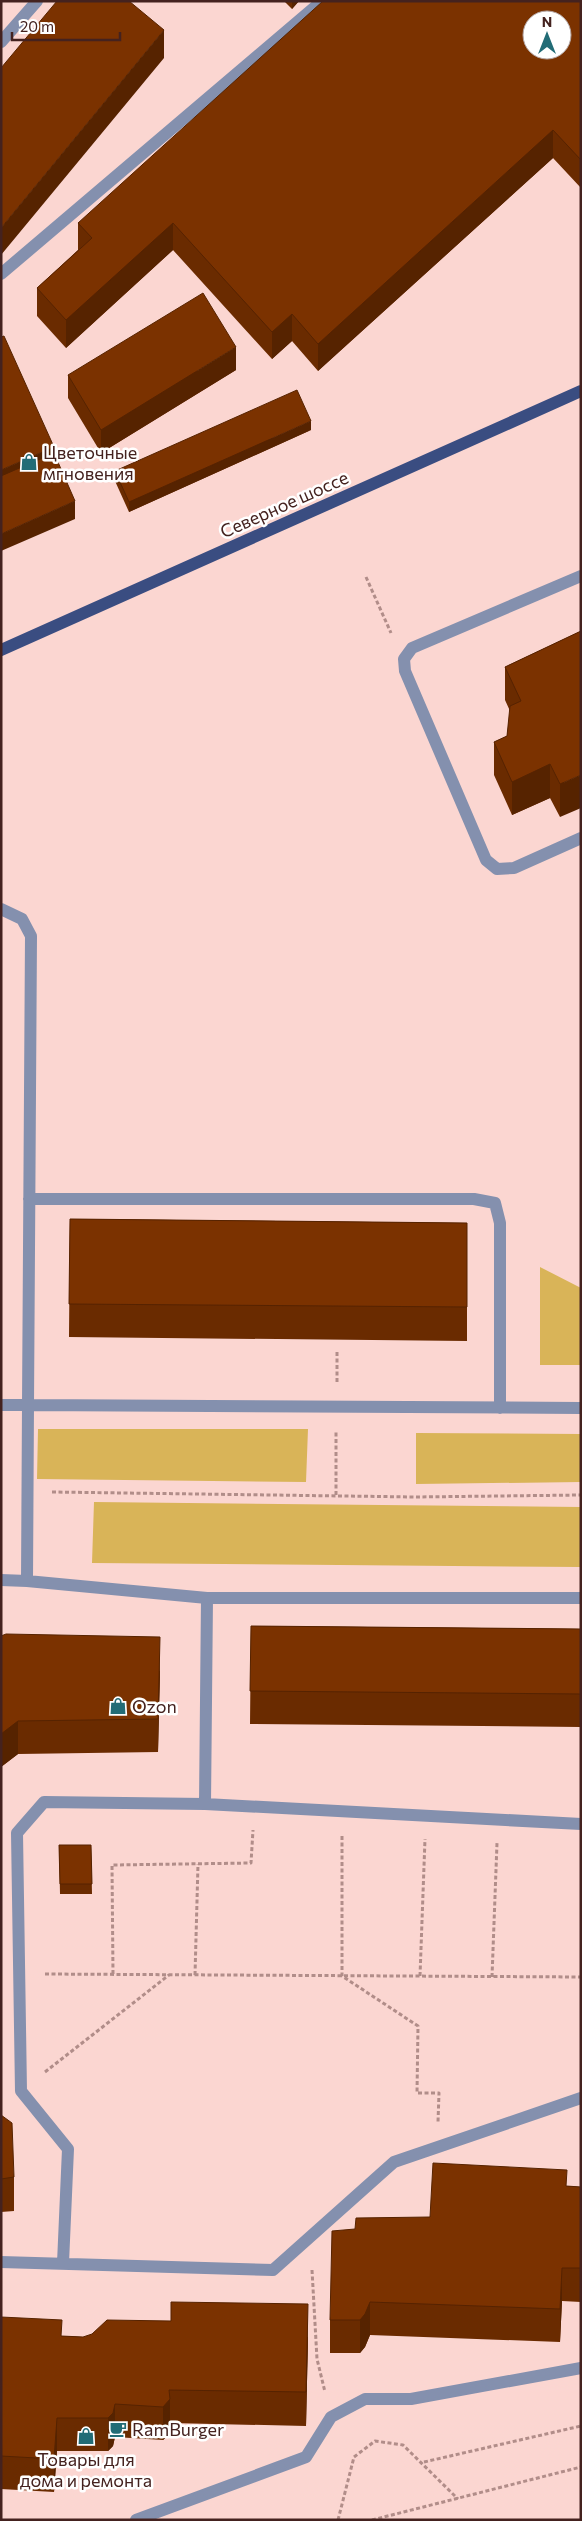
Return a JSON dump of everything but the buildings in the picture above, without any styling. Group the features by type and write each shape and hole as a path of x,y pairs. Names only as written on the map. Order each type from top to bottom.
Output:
{"main road":[{"name":"Северное шоссе","path":"1,650 581,391"}],"lane":[{"path":"1,42 37,1"},
{"path":"1,274 322,1"},
{"path":"581,576 412,648 404,659 405,670 486,860 497,869 514,868 581,838"},
{"path":"1,909 22,919 31,936 27,1581"},
{"path":"29,1199 474,1199 495,1204 500,1223 500,1408"},
{"path":"1,1405 581,1408"},
{"path":"1,1580 207,1598 581,1598"},
{"path":"205,1804 207,1598"},
{"path":"63,2263 68,2149 21,2091 17,1833 44,1802 205,1804 581,1824"},
{"path":"1,2262 273,2270 394,2162 581,2098"},
{"path":"136,2520 306,2457 331,2417 366,2399 411,2399 581,2368"}],"path":[{"path":"366,577 404,659"},
{"path":"28,1492 416,1497 581,1495"},
{"path":"113,1974 112,1865 251,1863 254,1807"},
{"path":"342,1812 342,1976"},
{"path":"420,1976 426,1816"},
{"path":"492,1977 498,1820"},
{"path":"195,1975 198,1864"},
{"path":"19,1974 581,1977"},
{"path":"21,2091 169,1975"},
{"path":"342,1976 418,2026 417,2093 439,2093 438,2148"},
{"path":"311,2236 317,2359 331,2417"},
{"path":"423,2462 581,2426"},
{"path":"338,2520 354,2457 375,2441 403,2445 423,2462 459,2500"},
{"path":"372,2520 459,2500 581,2467"}],"shaded area":[{"path":"540,1267 581,1288 581,1365 540,1365"},
{"path":"38,1429 308,1429 306,1482 37,1479"},
{"path":"416,1433 581,1434 581,1482 416,1484"},
{"path":"94,1502 581,1507 581,1567 92,1563"}],"place":[{"name":"Цветочные мгновения","path":"29,462"},
{"name":"Ozon","path":"118,1706"},
{"name":"RamBurger","path":"118,2429"},
{"name":"Товары для дома и ремонта","path":"86,2436"}]}
